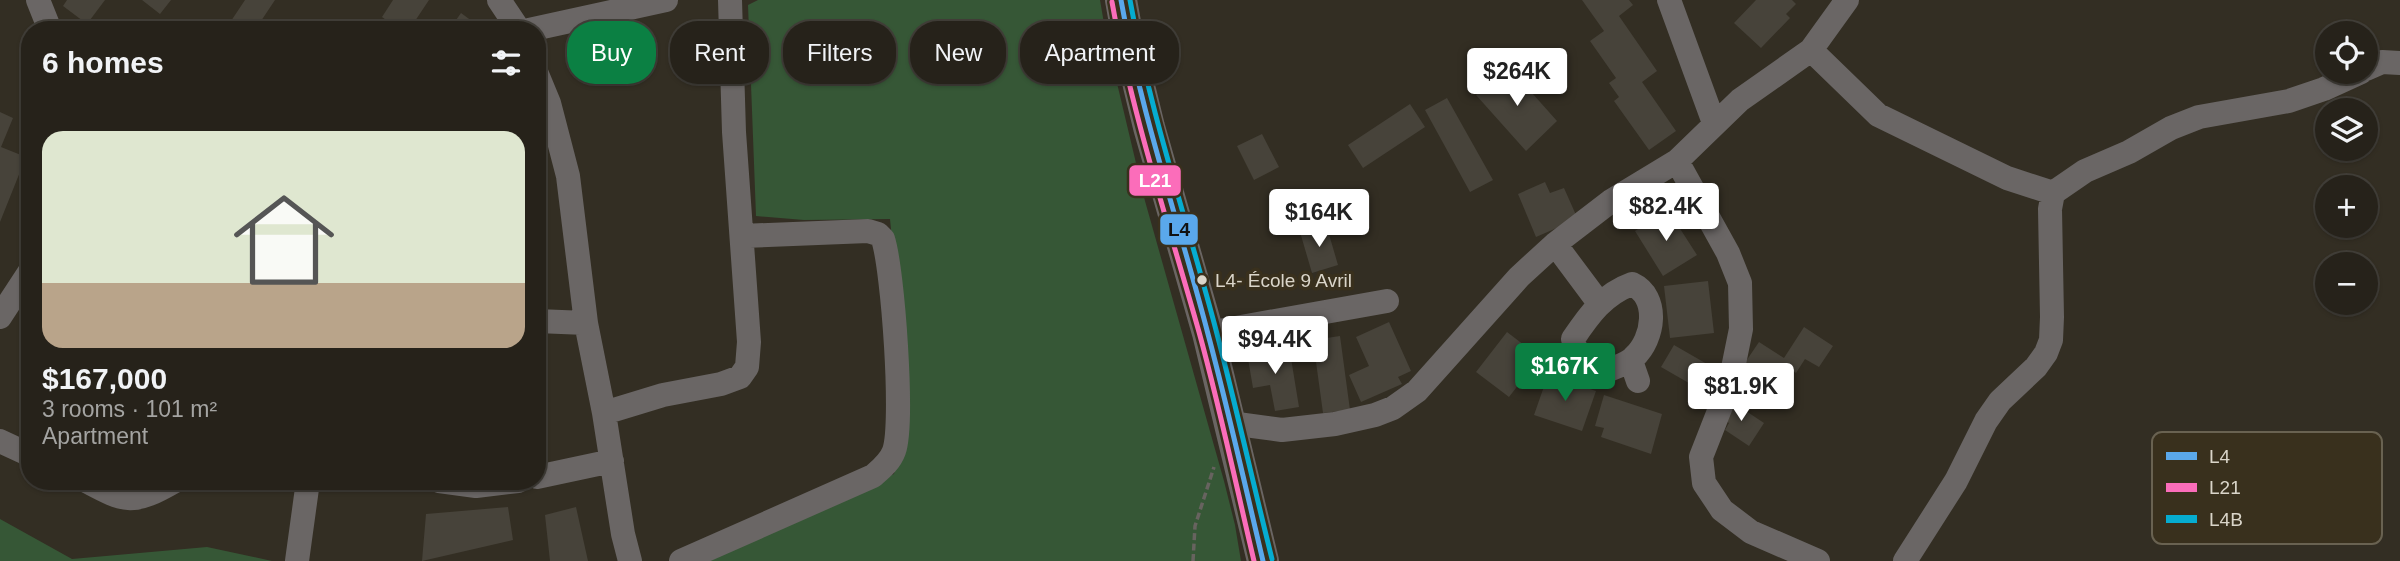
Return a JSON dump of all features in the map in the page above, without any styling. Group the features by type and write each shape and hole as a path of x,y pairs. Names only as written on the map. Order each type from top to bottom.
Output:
{"main road":[{"path":"1121,0 1149,127 1208,332 1263,561"}],"street":[{"path":"38,0 46,21"},
{"path":"499,0 513,21"},
{"path":"546,26 666,0"},
{"path":"604,413 663,395 721,384 744,374 747,367 749,342 734,132 730,0"},
{"path":"1669,0 1714,123"},
{"path":"1230,423 1282,430 1335,424 1393,408 1417,391 1519,277 1555,244 1611,201 1677,161 1740,100 1811,50 1847,0"},
{"path":"1811,50 1878,115 2007,177 2053,193"},
{"path":"2378,64 2400,63"},
{"path":"1905,561 1956,481 1986,421 2000,401 2036,367 2046,353 2051,340 2050,209 2053,193 2085,171 2199,117 2289,101 2335,84"},
{"path":"546,96 568,176 586,323 630,561"},
{"path":"1677,161 1728,253 1740,284 1741,330 1730,383 1701,457 1704,483 1722,510 1751,532 1818,561"},
{"path":"681,561 873,475 884,467 895,447 895,328 883,239 868,231 742,236"},
{"path":"1555,244 1599,303"},
{"path":"1632,284 1646,295 1651,305 1648,333 1639,352 1635,371 1608,369 1577,354 1573,339 1599,303 1619,289 1632,284"},
{"path":"0,317 21,285"},
{"path":"1208,332 1387,301"},
{"path":"546,321 586,323"},
{"path":"0,441 21,451"},
{"path":"546,475 611,461"},
{"path":"103,490 127,500 138,499 156,490"},
{"path":"297,561 307,490"}],"path":[{"path":"1193,561 1195,526 1214,467 1240,460"}],"green space":[{"path":"758,0 1100,0 1104,21 1020,21 1020,84 1117,84 1145,201 1224,481 1241,561 676,561 894,474 909,410 890,219 804,220 756,216 751,84 769,84 769,21 749,21 748,5"},
{"path":"0,519 72,559 207,547 272,561 0,561"}],"building":[{"path":"67,0 105,0 89,21 83,21 63,6"},
{"path":"142,0 171,0 160,14"},
{"path":"245,0 275,0 261,21 231,21"},
{"path":"393,0 429,0 415,21 388,21 382,17"},
{"path":"1582,0 1629,0 1633,5 1619,16 1657,71 1642,82 1676,131 1649,150 1614,101 1619,97 1609,83 1616,78 1590,41 1604,31"},
{"path":"1756,0 1792,0 1796,4 1786,14 1790,18 1761,48 1734,23"},
{"path":"461,13 472,21 455,21"},
{"path":"1508,66 1557,121 1526,151 1476,95"},
{"path":"1447,98 1493,180 1470,192 1425,110"},
{"path":"1410,104 1425,127 1363,168 1348,145"},
{"path":"0,112 13,118 1,147 21,155 21,170 0,222"},
{"path":"1262,134 1279,167 1254,180 1237,146"},
{"path":"1545,182 1550,193 1564,188 1580,224 1559,227 1536,237 1518,194"},
{"path":"1668,210 1697,255 1663,276 1635,231"},
{"path":"1326,224 1338,265 1312,273 1300,232"},
{"path":"1708,281 1714,333 1670,338 1664,286"},
{"path":"1389,322 1411,371 1398,377 1402,384 1361,402 1349,375 1369,366 1356,337"},
{"path":"1804,327 1833,346 1819,367 1805,359 1796,373 1784,364 1771,384 1760,377 1757,381 1740,370 1759,342 1784,358"},
{"path":"1507,332 1540,357 1509,397 1476,372"},
{"path":"1340,336 1350,410 1323,413 1313,340"},
{"path":"1674,345 1707,364 1694,386 1661,367"},
{"path":"1289,346 1299,407 1275,411 1270,385 1253,388 1247,353"},
{"path":"1548,375 1596,391 1582,431 1534,415"},
{"path":"1604,395 1662,414 1651,454 1601,437 1604,428 1595,426"},
{"path":"1731,401 1764,423 1749,446 1725,430 1729,423 1720,417"},
{"path":"508,507 513,540 422,561 426,514"},
{"path":"576,507 588,561 550,561 545,515"}],"transit line":[{"name":"L4","path":"1121,0 1139,85 1197,292 1263,561"},
{"name":"L4B","path":"1130,0 1148,84 1216,330 1272,559"},
{"name":"L21","path":"1112,2 1140,127 1207,361 1254,561"}],"place":[{"name":"L4- École 9 Avril","path":"1202,280"}]}
